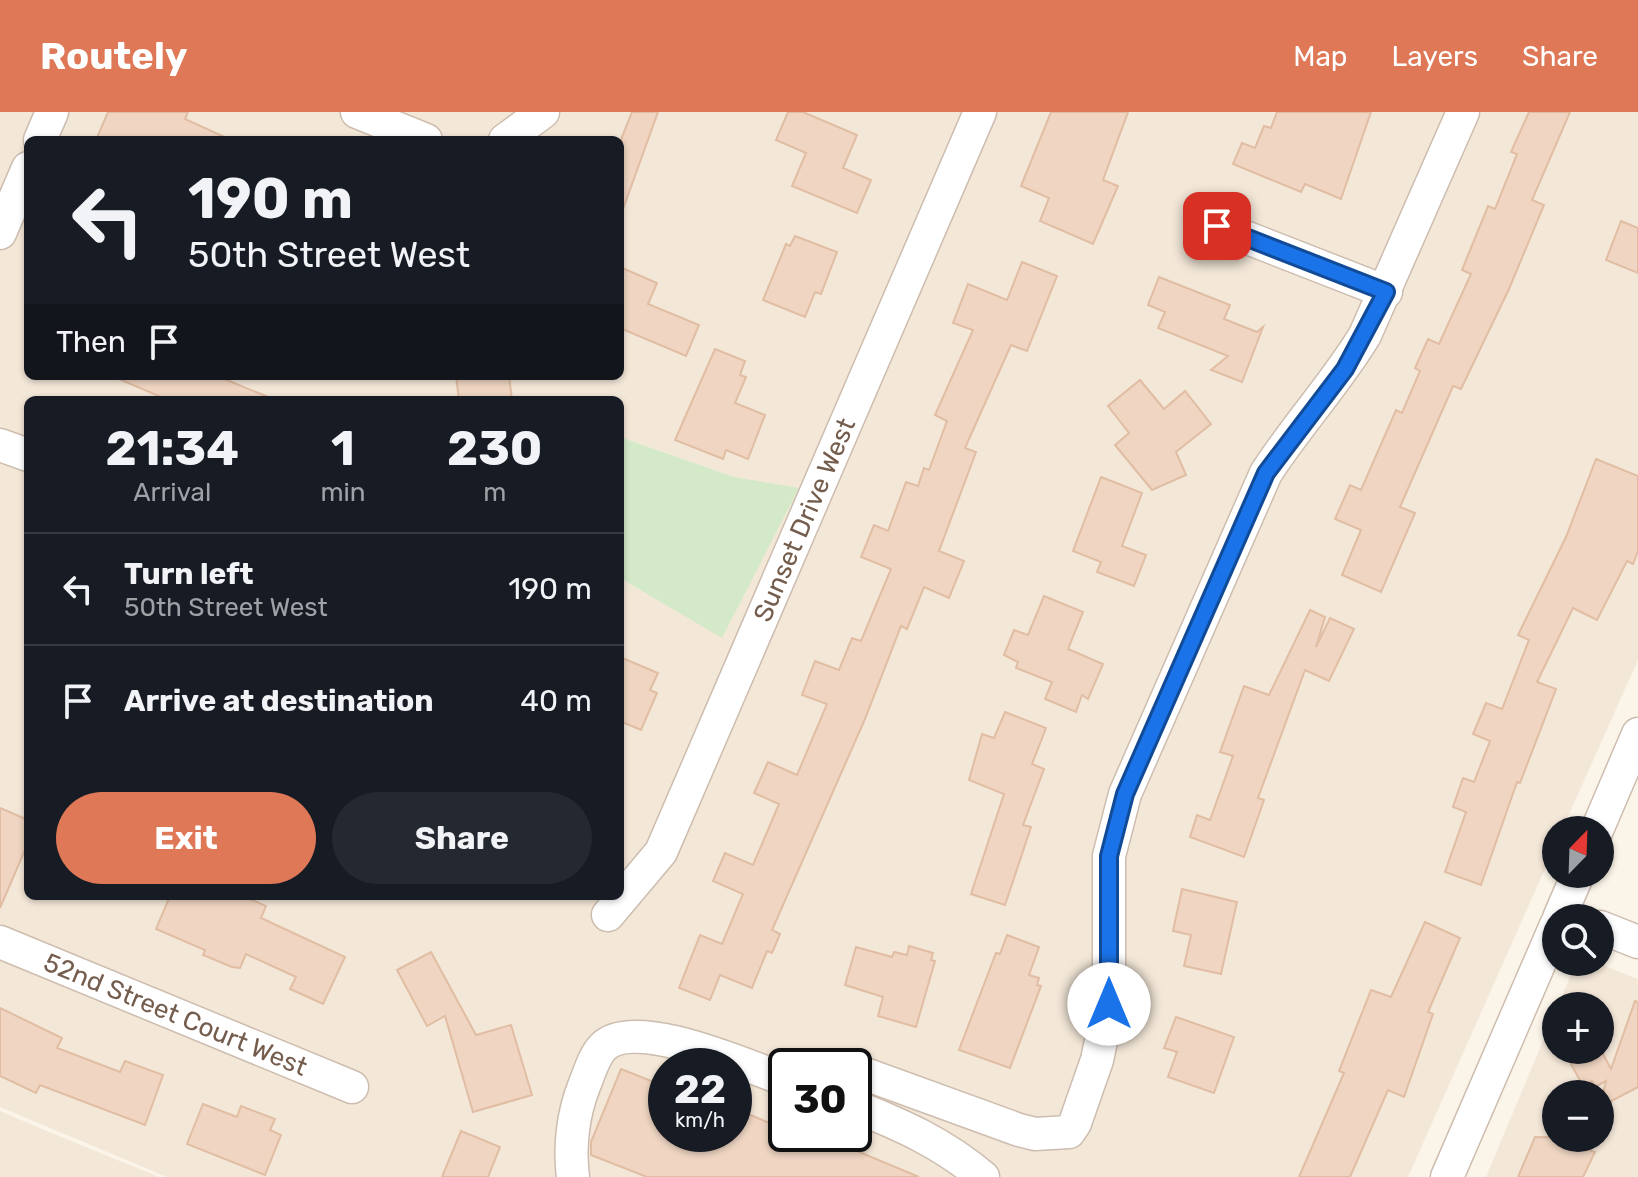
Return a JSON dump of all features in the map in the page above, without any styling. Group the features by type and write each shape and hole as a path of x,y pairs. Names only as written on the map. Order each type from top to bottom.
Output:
{"street":[{"path":"42,136 52,112"},
{"path":"357,112 416,136"},
{"path":"513,136 543,112"},
{"name":"Sunset Drive West","path":"624,896 661,852 980,112"},
{"path":"872,1076 1019,1130 1069,1132 1075,1123 1105,1030 1109,1004 1109,856 1125,794 1266,473 1345,369 1386,292 1463,112"},
{"path":"0,233 24,177"},
{"path":"1217,226 1386,292"},
{"path":"0,445 24,454"},
{"path":"1603,816 1638,734"},
{"name":"Sunset Drive West","path":"608,915 621,900"},
{"path":"1614,933 1638,942"},
{"name":"52nd Street Court West","path":"0,942 352,1087"},
{"path":"1447,1177 1542,967"},
{"path":"573,1177 570,1157 578,1101 602,1048 617,1037 644,1037 688,1045 768,1074"},
{"path":"872,1113 908,1127 949,1149 983,1177"}],"shaded area":[{"path":"0,112 1638,112 1638,660 1568,816 1542,816 1542,876 1408,1177 167,1177 0,1107"},
{"path":"1614,970 1638,979 1638,1177 1486,1177 1542,1043 1542,1064 1614,1064 1614,992 1564,992 1570,976 1614,976"},
{"path":"0,1111 54,1134 159,1177 0,1177"}],"green space":[{"path":"624,438 734,477 799,488 722,638 624,580"}],"building":[{"path":"108,112 188,112 185,119 222,136 98,136"},
{"path":"632,112 658,112 624,206 624,136"},
{"path":"788,112 803,112 857,135 843,168 871,180 857,213 792,186 806,153 776,140"},
{"path":"1051,112 1128,112 1103,180 1118,186 1093,244 1040,221 1049,198 1021,186"},
{"path":"1277,112 1371,112 1341,199 1305,184 1301,192 1233,164 1242,143 1255,148 1264,126 1271,128"},
{"path":"1529,112 1570,112 1532,200 1544,205 1509,289 1461,389 1453,386 1400,507 1415,513 1381,592 1342,575 1361,530 1335,519 1350,485 1361,490 1396,410 1402,413 1420,371 1415,368 1428,339 1439,344 1471,274 1462,270 1488,206 1495,209 1517,154 1511,152"},
{"path":"1621,221 1638,228 1638,273 1606,260"},
{"path":"795,236 837,252 821,294 815,292 805,317 763,300 786,244 790,246"},
{"path":"1022,262 1057,276 1027,351 1011,345 965,448 976,452 939,551 964,561 949,598 924,587 907,629 901,626 865,719 772,930 780,934 772,953 767,951 752,988 720,975 710,1000 679,988 700,935 722,944 743,894 713,881 725,853 753,865 779,804 754,793 768,762 797,775 827,704 802,695 815,661 839,670 852,638 861,641 891,569 861,557 874,525 888,531 906,482 918,486 924,468 929,470 947,421 935,415 973,330 953,323 968,284 1007,300"},
{"path":"624,269 657,283 648,304 699,325 686,356 624,330"},
{"path":"1159,277 1230,305 1224,319 1257,332 1263,327 1242,382 1211,370 1228,356 1158,328 1165,312 1148,305"},
{"path":"715,349 745,361 740,375 746,377 735,403 765,415 748,459 726,450 723,459 675,440"},
{"path":"121,380 227,380 266,396 159,396"},
{"path":"456,380 510,380 512,396 458,396"},
{"path":"1140,380 1164,409 1185,391 1211,424 1176,452 1186,475 1152,490 1115,445 1129,433 1108,406"},
{"path":"1596,459 1638,476 1638,551 1633,564 1627,561 1597,620 1573,608 1537,682 1556,689 1520,783 1517,782 1481,885 1445,872 1466,812 1453,807 1463,778 1474,782 1490,741 1473,734 1486,703 1502,709 1529,640 1518,635 1566,537"},
{"path":"1101,477 1142,493 1122,546 1146,555 1134,586 1097,572 1101,562 1073,551"},
{"path":"1044,596 1083,612 1068,649 1103,664 1088,699 1082,695 1076,712 1045,699 1052,682 1016,668 1018,662 1004,655 1014,630 1028,635"},
{"path":"1310,610 1325,617 1316,647 1330,618 1354,629 1329,681 1305,670 1258,798 1264,800 1244,857 1190,837 1197,815 1210,820 1233,756 1220,752 1244,686 1269,695"},
{"path":"624,659 658,673 650,690 657,693 641,730 624,723"},
{"path":"1005,712 1046,728 1032,764 1044,769 1023,825 1031,827 1005,905 971,894 1004,794 969,780 982,734 994,738"},
{"path":"0,808 24,818 24,852 0,908"},
{"path":"1182,889 1237,902 1221,974 1184,966 1191,935 1173,931"},
{"path":"168,900 252,900 266,906 261,918 345,957 323,1004 290,989 296,977 246,954 240,968 232,967 203,955 205,950 156,929"},
{"path":"1425,922 1460,938 1428,1012 1433,1014 1404,1097 1388,1090 1350,1177 1299,1177 1344,1073 1339,1071 1371,990 1391,997"},
{"path":"1007,935 1039,947 1029,975 1039,978 1037,985 1041,986 1010,1068 959,1050 996,953 1000,954"},
{"path":"909,946 933,953 931,960 935,961 916,1027 878,1016 883,997 845,985 856,947 892,957 894,952 907,955"},
{"path":"431,952 476,1035 511,1025 532,1095 473,1112 445,1016 427,1026 397,970"},
{"path":"1635,1001 1638,1002 1638,1087 1614,1100 1614,1080 1580,1080 1571,1064 1608,1064 1611,1069"},
{"path":"0,1008 62,1038 57,1048 120,1072 125,1061 163,1075 145,1125 40,1085 36,1093 0,1076"},
{"path":"1176,1017 1234,1037 1214,1093 1168,1077 1177,1052 1164,1048"},
{"path":"621,1069 648,1080 648,1152 752,1152 752,1116 768,1122 768,1152 859,1152 919,1177 647,1177 591,1155 591,1142"},
{"path":"203,1104 237,1117 241,1106 275,1119 270,1130 281,1135 265,1175 187,1144"},
{"path":"461,1131 500,1147 488,1177 442,1177"},
{"path":"1535,1137 1542,1137 1542,1152 1595,1152 1583,1177 1518,1177"}],"route":[{"path":"1109,1004 1109,856 1125,794 1266,473 1312,407 1345,369 1386,292 1217,226"}]}
